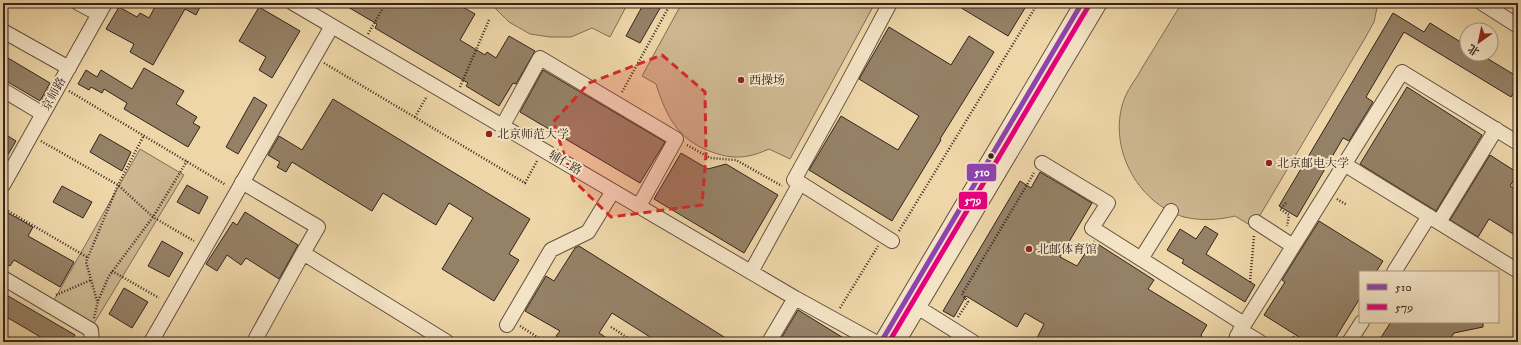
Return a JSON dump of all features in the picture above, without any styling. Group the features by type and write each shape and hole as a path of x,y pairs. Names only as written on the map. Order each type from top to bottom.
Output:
{"street":[{"path":"78,3 102,9"},
{"name":"辅仁路","path":"293,3 795,298 875,342"},
{"path":"888,239 797,188 794,180 890,3"},
{"path":"881,342 1082,3"},
{"path":"898,342 1100,3"},
{"path":"1482,3 1518,26"},
{"name":"京师路","path":"5,178 102,9"},
{"path":"150,342 332,26"},
{"path":"3,31 69,68"},
{"path":"503,126 540,58 676,139 639,206"},
{"path":"1240,330 1402,72 1518,143"},
{"path":"3,90 43,114"},
{"path":"1395,271 1434,219 1496,129"},
{"path":"1042,163 1108,203 1092,228 1141,259 1240,330 1260,342"},
{"path":"1344,164 1518,270"},
{"path":"240,186 318,227 302,253 256,338"},
{"path":"751,272 797,188"},
{"path":"508,323 551,250 588,232 613,191"},
{"path":"1141,259 1171,211"},
{"path":"1256,222 1293,246"},
{"path":"302,253 447,342"},
{"path":"3,278 42,301 92,336"},
{"path":"769,342 795,298"},
{"path":"906,300 973,342"},
{"path":"1349,342 1361,323"}],"path":[{"path":"362,44 386,3"},
{"path":"616,103 671,3"},
{"path":"834,319 888,239 1038,3"},
{"path":"455,98 489,20"},
{"path":"314,56 525,183 544,150"},
{"path":"59,85 187,161 240,186"},
{"path":"415,117 433,85"},
{"path":"31,135 118,185 153,217 194,241"},
{"path":"98,301 86,262 87,257 118,185 144,136"},
{"path":"676,139 710,158 736,160 797,188"},
{"path":"92,336 98,301 108,276 153,217 187,161"},
{"path":"942,322 957,319 968,302 962,294 1036,170 1042,163"},
{"path":"1286,203 1280,209 1289,215"},
{"path":"3,208 87,257"},
{"path":"1250,282 1256,222"},
{"path":"112,271 159,298"},
{"path":"42,301 91,280"},
{"path":"508,323 545,342"},
{"path":"611,327 634,342"},
{"path":"1290,342 1295,335"}],"highlighted area":[{"path":"662,55 705,92 706,155 702,205 611,217 573,180 553,122 589,83"}],"shaded area":[{"path":"490,3 628,3 610,37 592,28 571,37 550,37 530,34 509,22"},
{"name":"西操场","path":"682,3 875,3 790,159 769,149 744,157 722,155 694,143 677,128 670,119 656,84 642,76"},
{"path":"1182,3 1378,3 1374,22 1364,40 1253,227 1235,216 1216,219 1197,219 1184,217 1167,210 1152,199 1139,185 1129,169 1123,152 1119,134 1120,115 1125,97"},
{"path":"140,149 184,175 93,325 54,300"}],"building":[{"path":"157,3 202,3 196,15 185,9 153,65 130,52 134,44 106,29 119,7 137,17 140,13 149,18"},
{"path":"341,3 456,3 475,14 460,40 485,55 487,52 496,58 509,36 535,51 516,84 513,83 499,106 466,86 468,83 375,28 377,24"},
{"path":"644,3 663,3 640,43 626,36"},
{"path":"953,3 1028,3 1008,36"},
{"path":"259,7 300,31 272,78 259,70 266,57 239,41"},
{"path":"1393,13 1424,32 1430,23 1459,41 1459,62 1493,62 1518,77 1518,86 1511,97 1404,32 1366,97 1373,102 1349,141 1343,138 1297,217 1279,206"},
{"path":"889,27 951,65 969,36 994,52 940,139 941,140 892,221 809,170 841,116 898,150 919,116 859,79"},
{"path":"3,55 50,83 40,101 3,79"},
{"path":"144,68 184,91 176,104 197,117 193,123 200,127 188,147 124,109 127,103 104,89 102,93 91,87 89,90 78,84 86,70 97,77 101,70 132,89"},
{"path":"543,70 665,142 640,183 520,112"},
{"path":"1407,87 1482,135 1436,211 1360,164"},
{"path":"254,97 267,105 238,154 226,147"},
{"path":"333,99 530,219 509,254 519,260 494,301 442,269 473,218 449,203 436,225 383,193 372,211 292,162 286,172 277,167 280,162 268,155 279,136 302,150"},
{"path":"3,133 16,141 3,163"},
{"path":"100,134 131,152 122,171 90,152"},
{"path":"681,153 708,169 726,164 778,195 744,253 654,199"},
{"path":"1490,155 1518,173 1510,186 1518,191 1518,237 1489,219 1478,237 1450,220"},
{"name":"北邮体育馆","path":"1040,172 1092,203 1060,257 1077,266 1093,241 1154,280 1148,289 1207,325 1201,335 1206,342 1042,342 1037,338 1044,324 1025,313 1017,327 966,296 954,317 943,311 1020,181 1031,188"},
{"path":"187,185 208,197 199,214 177,202"},
{"path":"62,186 92,202 83,218 53,202"},
{"path":"3,210 33,227 28,236 74,262 60,287 14,260 10,266 3,262"},
{"path":"245,212 298,245 279,279 246,258 241,265 227,255 217,271 206,264 233,222 237,225"},
{"path":"1319,221 1383,261 1377,271 1359,271 1359,300 1333,342 1307,342 1264,315 1285,282 1282,280"},
{"path":"1205,226 1218,234 1206,254 1255,285 1245,302 1182,263 1184,260 1167,250 1180,229 1196,239"},
{"path":"162,241 183,253 169,277 148,266"},
{"path":"579,246 732,342 658,342 612,313 599,333 613,342 565,342 556,336 560,331 525,311 546,276 554,281 575,248"},
{"path":"124,288 148,302 132,328 109,314"},
{"path":"3,293 75,335 71,342 49,342 3,315"},
{"path":"798,310 850,342 779,342"},
{"path":"1390,323 1483,323 1483,327 1454,333 1448,342 1378,342"}],"transit line":[{"name":"510","path":"881,342 1082,3"},
{"name":"579","path":"889,342 1088,7"}],"place":[{"name":"西操场","path":"741,80"},
{"name":"北京师范大学","path":"489,134"},
{"name":"北京邮电大学","path":"1269,163"},
{"name":"北邮体育馆","path":"1029,249"}]}
